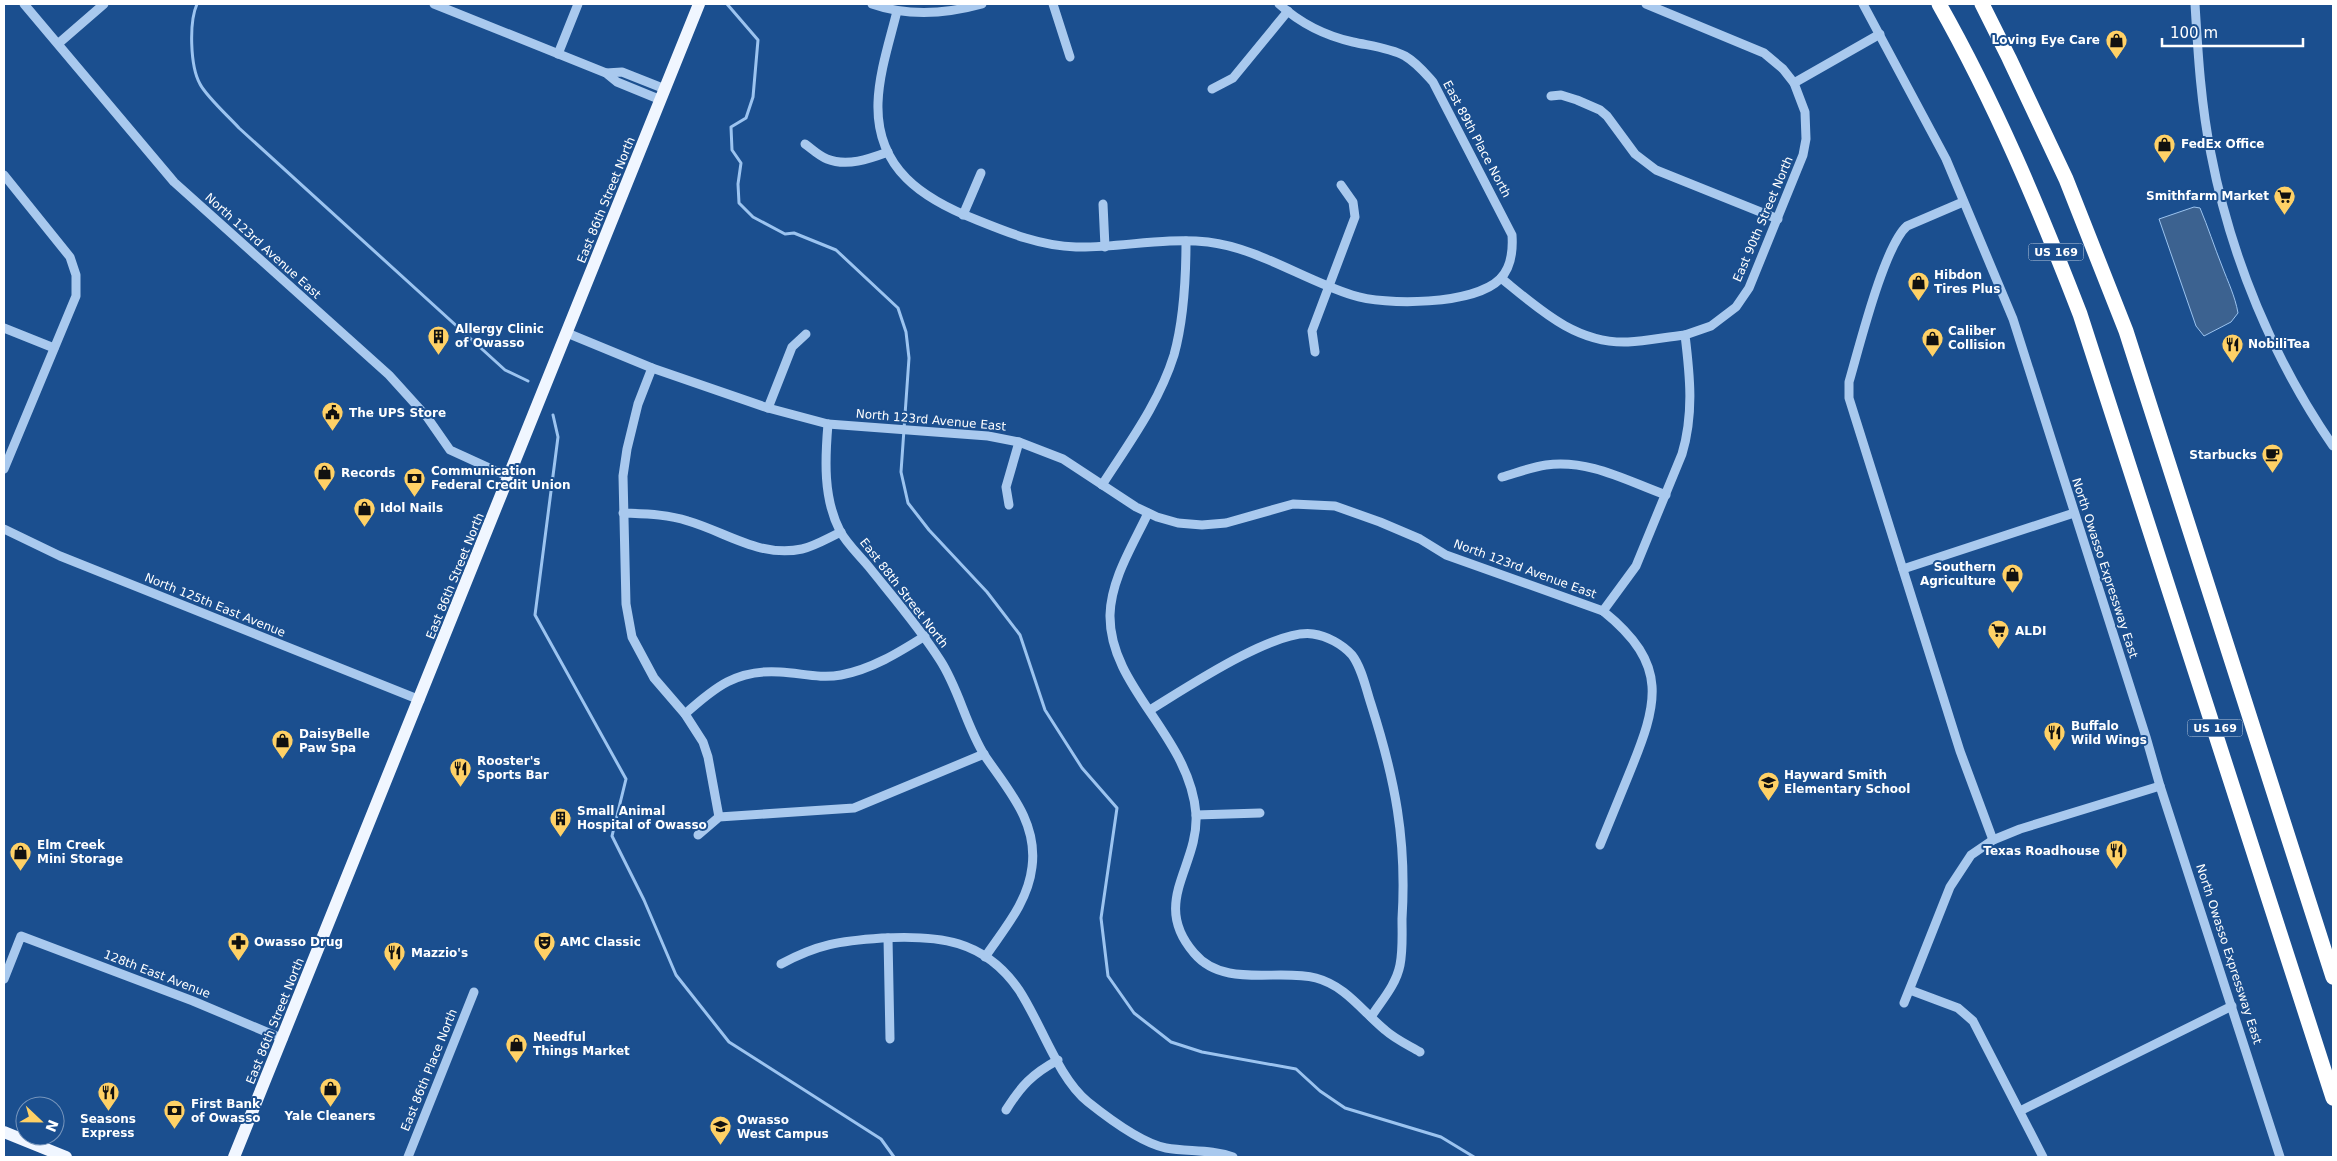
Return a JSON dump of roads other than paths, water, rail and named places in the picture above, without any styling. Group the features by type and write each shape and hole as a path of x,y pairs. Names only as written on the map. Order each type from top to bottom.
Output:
{"highway":[{"name":"US 169","path":"1939,4 1979,78 2016,156 2051,238 2080,314 2333,1098"},
{"name":"US 169","path":"1982,4 2025,90 2066,179 2126,331 2333,977"}],"main road":[{"name":"East 86th Street North","path":"234,1157 420,700 699,4"},
{"path":"4,1132 66,1157"}],"street":[{"name":"North 123rd Avenue East","path":"24,4 59,43 148,153 174,182 388,375 427,417 450,450 509,477"},
{"path":"59,43 104,4"},
{"path":"434,4 451,7 606,73 622,72 663,94"},
{"path":"558,54 578,4"},
{"path":"872,4 897,11 936,13 956,11 982,4"},
{"path":"1053,4 1070,57"},
{"name":"East 89th Place North","path":"1280,4 1317,30 1403,55 1416,63 1433,82 1512,235 1511,257 1501,278"},
{"name":"East 90th Street North","path":"1501,278 1549,317 1572,330 1592,338 1628,342 1685,335 1711,326 1736,307 1749,288 1803,155 1806,140 1805,112 1794,84 1783,69 1764,53 1646,4"},
{"name":"North Owasso Expressway East","path":"1863,4 1946,160 2013,319 2160,786 2280,1157"},
{"path":"2195,4 2203,100 2211,155 2240,259 2269,333 2293,384 2333,446"},
{"path":"897,11 878,102 882,132 888,152 910,184 940,205 1031,240 1073,247 1104,247 1167,240 1210,242 1232,248 1367,299 1407,302 1468,295 1493,285 1501,278"},
{"path":"1212,89 1233,78 1288,11"},
{"path":"1794,84 1880,34"},
{"path":"1551,96 1561,95 1600,110 1607,116 1631,149 1656,170 1778,219"},
{"path":"805,144 826,159 836,162 862,161 888,152"},
{"path":"963,215 981,174"},
{"path":"4,175 70,257 76,275 76,296 4,468"},
{"path":"1315,352 1312,331 1355,217 1353,202 1340,185"},
{"path":"1963,202 1907,226 1899,232 1881,277 1849,382 1849,398 1960,751 1993,840"},
{"path":"1103,204 1104,247"},
{"path":"1102,485 1148,414 1173,357 1180,327 1186,240"},
{"path":"4,328 54,348"},
{"name":"North 123rd Avenue East","path":"566,333 652,368 768,408 828,424 988,436 1020,442 1063,459 1148,513 1178,522 1202,525 1226,523 1293,504 1335,506 1420,538 1446,555 1603,611 1622,626 1633,640 1645,661 1653,698 1649,723 1600,845"},
{"path":"768,408 792,347 806,334"},
{"path":"1603,611 1636,566 1682,454 1689,424 1691,387 1685,335"},
{"path":"652,368 638,404 627,449 623,476 624,588 632,637 654,678 696,730 708,757 719,817"},
{"name":"East 88th Street North","path":"828,424 825,455 827,483 831,508 841,532 924,636 942,662 984,754 1022,810 1031,837 1032,866 1027,891 1020,905 985,957"},
{"path":"1009,505 1006,487 1020,442"},
{"path":"1502,478 1546,465 1567,464 1601,470 1666,495"},
{"path":"623,513 669,516 688,521 747,544 772,550 801,549 841,532"},
{"path":"1148,513 1120,573 1110,614 1115,645 1121,664 1177,752 1190,782 1196,815 1191,845 1177,888 1175,910 1176,920 1183,938 1195,955 1221,971 1232,974 1304,975 1317,978 1345,992 1395,1037 1420,1052"},
{"path":"1903,569 2074,513"},
{"name":"North 125th East Avenue","path":"4,529 60,556 420,700"},
{"path":"1150,710 1228,664 1278,641 1310,634 1325,637 1342,646 1352,656 1360,669 1385,749 1396,795 1402,840 1404,883 1400,966 1391,988 1371,1017"},
{"path":"685,714 708,693 728,680 749,673 766,672 820,677 841,675 884,660 924,636"},
{"path":"698,835 719,817 854,808 984,754"},
{"path":"1904,1004 1950,887 1971,855 1993,840 2067,813 2160,786"},
{"path":"1196,815 1260,813"},
{"name":"128th East Avenue","path":"4,979 21,936 193,1001 283,1039"},
{"path":"888,938 890,1039"},
{"path":"781,964 822,945 847,941 888,938 941,938 962,945 985,957 1004,973 1019,990 1077,1091 1088,1102 1143,1140 1168,1148 1198,1150 1233,1157"},
{"path":"1910,990 1958,1008 1973,1021 2043,1157"},
{"name":"East 86th Place North","path":"408,1157 474,992"},
{"path":"2020,1111 2232,1006"},
{"path":"1006,1110 1020,1087 1032,1076 1058,1060"}],"water":[{"path":"2194,207 2200,208 2231,289 2238,313 2231,322 2204,336 2196,326 2159,219"}],"waterway":[{"path":"197,4 194,12 192,32 194,66 200,84 212,100 239,128 505,370 528,381"},
{"path":"727,4 758,40 753,97 746,118 731,127 732,150 741,163 738,184 739,203 753,217 785,234 794,233 836,250 898,308 906,332 909,358 901,472 908,503 929,530 987,592 1020,635 1045,710 1082,768 1117,808 1101,918 1108,976 1134,1013 1171,1042 1202,1052 1296,1069 1320,1091 1345,1108 1441,1137 1474,1157"},
{"path":"553,415 558,437 535,615 626,779 612,836 644,900 676,975 729,1042 881,1139 894,1157"}],"place":[{"name":"Loving Eye Care","path":"2116,59"},
{"name":"FedEx Office","path":"2165,163"},
{"name":"Smithfarm Market","path":"2285,215"},
{"name":"Hibdon Tires Plus","path":"1918,301"},
{"name":"Allergy Clinic of Owasso","path":"439,355"},
{"name":"Caliber Collision","path":"1932,357"},
{"name":"NobiliTea","path":"2232,363"},
{"name":"The UPS Store","path":"333,432"},
{"name":"Starbucks","path":"2273,474"},
{"name":"Records","path":"325,492"},
{"name":"Communication Federal Credit Union","path":"415,497"},
{"name":"Idol Nails","path":"364,527"},
{"name":"Southern Agriculture","path":"2012,593"},
{"name":"ALDI","path":"1999,650"},
{"name":"Buffalo Wild Wings","path":"2055,752"},
{"name":"DaisyBelle Paw Spa","path":"283,760"},
{"name":"Rooster's Sports Bar","path":"461,787"},
{"name":"Hayward Smith Elementary School","path":"1768,801"},
{"name":"Small Animal Hospital of Owasso","path":"561,837"},
{"name":"Texas Roadhouse","path":"2116,870"},
{"name":"Elm Creek Mini Storage","path":"21,871"},
{"name":"Owasso Drug","path":"238,961"},
{"name":"AMC Classic","path":"544,961"},
{"name":"Mazzio's","path":"395,972"},
{"name":"Needful Things Market","path":"517,1063"},
{"name":"Yale Cleaners","path":"330,1108"},
{"name":"Seasons Express","path":"108,1111"},
{"name":"First Bank of Owasso","path":"175,1130"},
{"name":"Owasso West Campus","path":"721,1146"}]}
